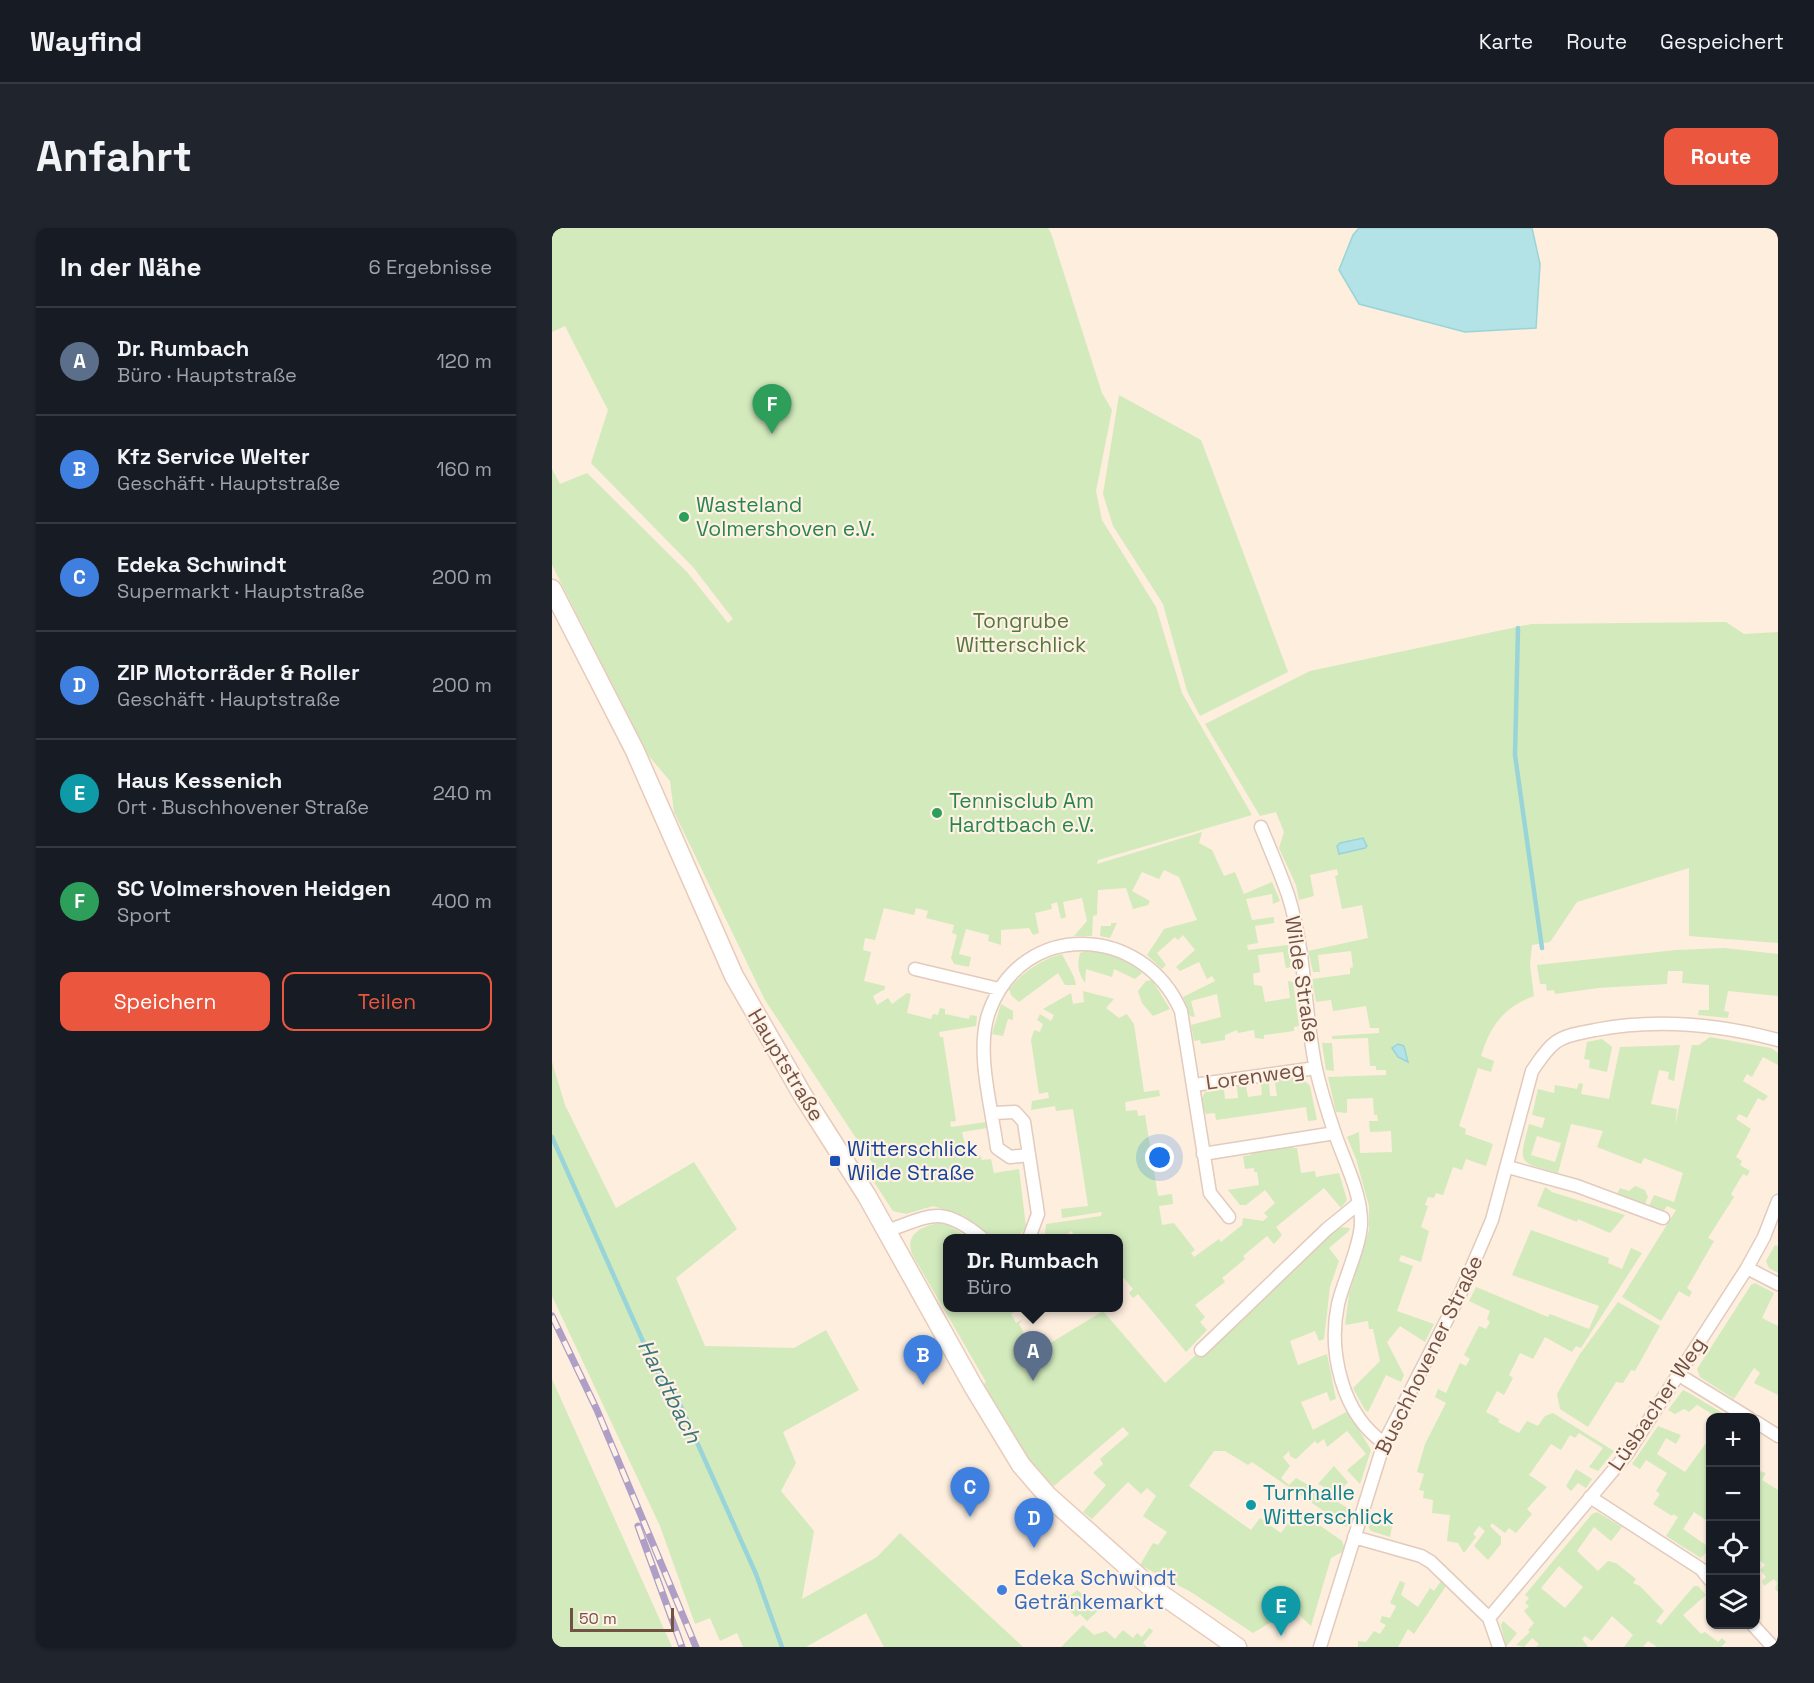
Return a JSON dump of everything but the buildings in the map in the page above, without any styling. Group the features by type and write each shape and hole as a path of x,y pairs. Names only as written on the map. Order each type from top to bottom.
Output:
{"main road":[{"name":"Hauptstraße","path":"552,590 635,751 734,976 802,1094 887,1231 973,1386 1021,1465 1047,1495 1148,1585 1237,1647"}],"street":[{"name":"Wilde Straße","path":"1261,827 1290,905 1316,1068 1359,1203 1361,1226 1338,1306 1336,1343 1338,1368 1346,1394 1363,1422 1384,1443"},
{"name":"Lorenweg","path":"1029,1155 1010,1157 997,1148 982,1043 988,1012 999,989 1028,960 1058,947 1089,944 1130,954 1152,969 1174,995 1185,1026 1210,1193 1229,1217"},
{"path":"915,969 999,989"},
{"name":"Buschhovener Straße","path":"1320,1647 1384,1443 1462,1290 1492,1220 1532,1071 1555,1042 1572,1035 1612,1027 1699,1024 1735,1028 1778,1040"},
{"name":"Lorenweg","path":"1194,1085 1316,1068"},
{"path":"993,1113 1009,1111 1020,1116 1024,1122 1038,1214 1031,1234"},
{"path":"1203,1154 1335,1133"},
{"path":"1508,1167 1577,1186 1663,1218"},
{"name":"Lüsbacher Weg","path":"1489,1618 1627,1454 1748,1268 1764,1238 1778,1201"},
{"path":"1202,1350 1327,1229 1359,1203"},
{"path":"887,1231 930,1216 946,1215 959,1220 976,1234"},
{"path":"1748,1268 1778,1284"},
{"path":"1679,1375 1741,1413"},
{"path":"1760,1425 1778,1436"},
{"path":"1590,1497 1701,1569 1706,1575"},
{"path":"1354,1537 1421,1556 1431,1562 1489,1618 1499,1647"},
{"path":"1757,1629 1773,1647"}],"green space":[{"name":"Tongrube Witterschlick","path":"552,228 1048,228 1102,393 1112,410 1096,491 1102,520 1156,607 1182,693 1252,815 1098,860 1097,864 1202,832 1199,843 1212,850 1224,876 1235,872 1244,894 1272,882 1280,901 1273,904 1272,894 1246,899 1252,920 1274,917 1274,923 1255,926 1258,943 1247,945 1248,950 1288,945 1292,967 1286,968 1283,952 1258,955 1260,972 1253,974 1254,985 1262,986 1265,1002 1290,998 1288,981 1293,982 1299,1026 1294,1027 1294,1031 1264,1035 1264,1039 1255,1038 1254,1030 1238,1033 1237,1030 1225,1035 1225,1040 1201,1044 1200,1040 1194,1041 1191,1025 1221,1017 1217,994 1191,1001 1195,1017 1190,1016 1183,997 1215,981 1212,976 1207,979 1199,962 1180,971 1176,967 1195,950 1183,935 1178,940 1175,937 1157,953 1166,965 1162,969 1147,955 1164,929 1197,920 1179,877 1164,870 1159,879 1142,872 1132,891 1150,901 1148,905 1133,909 1126,888 1098,890 1097,915 1093,916 1092,936 1074,936 1087,921 1082,898 1063,902 1066,917 1061,919 1057,902 1051,904 1052,909 1035,913 1039,933 1033,935 1029,928 1001,930 1001,945 988,941 989,935 966,929 959,954 971,957 969,967 954,964 951,958 957,935 952,933 954,925 926,918 928,911 916,908 914,915 884,908 875,940 865,938 863,950 871,952 864,981 885,986 885,989 873,996 877,1005 888,998 892,1004 907,993 911,994 907,1013 931,1019 933,1014 938,1015 940,1008 945,1009 945,1014 969,1019 970,1015 977,1016 976,1026 939,1032 940,1037 943,1037 956,1121 950,1122 951,1127 986,1122 987,1128 962,1132 968,1157 980,1155 982,1160 991,1159 994,1173 1019,1169 1026,1227 1020,1234 988,1234 964,1216 933,1206 906,1214 893,1211 870,1176 877,1170 765,1000 674,812 670,781 648,755 552,565 552,469 560,484 587,473 687,572 728,623 733,619 693,567 591,463 608,410 565,326 552,332"},
{"path":"1119,395 1201,440 1288,672 1200,716 1187,691 1163,604 1113,526 1103,494"},
{"path":"1726,622 1744,634 1778,632 1778,943 1689,936 1689,868 1577,902 1550,942 1532,945 1530,965 1534,996 1506,1012 1494,1027 1481,1056 1494,1061 1491,1072 1478,1068 1459,1126 1466,1129 1465,1134 1493,1144 1486,1166 1466,1159 1462,1170 1453,1167 1443,1195 1436,1193 1434,1198 1428,1197 1425,1205 1428,1206 1421,1227 1429,1231 1421,1262 1401,1255 1399,1261 1413,1266 1397,1311 1434,1324 1425,1342 1400,1326 1387,1342 1404,1375 1401,1382 1386,1375 1368,1412 1353,1388 1380,1361 1373,1329 1369,1329 1368,1321 1345,1325 1349,1294 1369,1230 1369,1206 1356,1159 1347,1137 1359,1132 1360,1153 1392,1152 1391,1131 1370,1132 1369,1121 1378,1121 1377,1115 1374,1115 1373,1098 1347,1099 1347,1113 1336,1112 1328,1077 1386,1075 1386,1070 1376,1070 1376,1066 1370,1066 1368,1038 1332,1039 1332,1036 1379,1033 1379,1028 1370,1028 1366,1006 1333,1011 1331,1000 1316,1002 1312,979 1350,974 1350,968 1353,967 1351,951 1318,955 1320,972 1313,972 1308,951 1368,938 1362,905 1342,909 1335,876 1338,875 1337,869 1310,875 1314,896 1299,900 1296,885 1279,848 1284,832 1276,812 1260,816 1205,724 1310,671 1531,624"},
{"path":"1111,923 1117,923 1110,938 1100,936 1101,926 1111,926"},
{"path":"1724,948 1778,954 1778,996 1728,991 1724,1011 1729,1012 1728,1018 1698,1015 1699,1010 1709,1010 1709,985 1682,983 1683,971 1668,971 1667,984 1598,988 1555,994 1554,990 1547,991 1546,984 1540,984 1537,965 1676,950"},
{"path":"1086,951 1109,954 1124,959 1142,973 1135,979 1114,969 1112,977 1086,969 1085,983 1079,969 1079,961 1080,953"},
{"path":"1062,954 1076,985 1065,985 1058,973 1019,1002 1011,995 1009,989 1026,972 1039,963"},
{"path":"1152,980 1170,1009 1153,1016 1142,1003 1138,991 1146,981"},
{"path":"1083,991 1114,999 1106,1008 1119,1018 1127,1014 1134,1024 1144,1092 1159,1090 1160,1096 1125,1102 1126,1111 1137,1110 1138,1116 1145,1115 1158,1196 1172,1194 1173,1204 1159,1206 1162,1225 1174,1223 1195,1250 1191,1253 1194,1257 1219,1239 1221,1242 1242,1225 1243,1218 1263,1221 1268,1217 1264,1213 1275,1203 1265,1190 1246,1205 1240,1205 1228,1190 1259,1185 1254,1168 1245,1169 1243,1156 1251,1155 1250,1149 1292,1142 1293,1148 1297,1148 1301,1173 1315,1171 1316,1177 1339,1173 1347,1200 1341,1208 1324,1188 1276,1227 1282,1235 1274,1244 1267,1236 1243,1256 1245,1259 1222,1278 1225,1282 1195,1305 1205,1317 1200,1322 1207,1330 1186,1352 1138,1294 1133,1298 1129,1293 1133,1289 1123,1277 1123,1234 1074,1234 1071,1231 1068,1234 1045,1234 1046,1224 1101,1216 1102,1212 1062,1218 1061,1209 1088,1206 1073,1109 1056,1111 1055,1106 1031,1110 1032,1101 1049,1098 1048,1092 1039,1094 1031,1040 1034,1030 1040,1032 1043,1024 1037,1020 1040,1014 1051,1021 1054,1015 1043,1009 1071,993 1073,1004 1084,1002"},
{"path":"1001,1004 1013,1011 1013,1020 1008,1019 1003,1036 992,1034"},
{"path":"1710,1037 1771,1048 1778,1053 1778,1065 1763,1057 1752,1077 1747,1074 1743,1081 1768,1096 1764,1101 1758,1098 1747,1118 1739,1114 1736,1119 1751,1129 1736,1157 1742,1161 1740,1165 1750,1171 1747,1176 1743,1174 1731,1194 1734,1197 1708,1238 1714,1241 1687,1288 1692,1292 1689,1297 1679,1291 1661,1321 1622,1297 1676,1210 1667,1206 1663,1212 1649,1206 1654,1195 1674,1202 1683,1173 1644,1158 1641,1164 1597,1147 1603,1131 1571,1124 1558,1173 1528,1163 1524,1160 1523,1147 1529,1124 1542,1128 1545,1118 1532,1115 1538,1089 1554,1093 1555,1085 1577,1089 1579,1083 1583,1084 1581,1094 1609,1099 1620,1047 1680,1045 1674,1081 1668,1079 1669,1072 1659,1070 1651,1104 1677,1109 1675,1126 1692,1045 1699,1045","holes":["1537,1136 1561,1143 1555,1162 1531,1155"]},
{"path":"1602,1039 1612,1047 1607,1072 1589,1068 1590,1060 1584,1059 1587,1042"},
{"path":"1322,1043 1332,1043 1334,1071 1326,1070"},
{"path":"552,1062 565,1105 616,1208 694,1162 737,1229 676,1278 705,1346 794,1348 826,1330 859,1390 783,1432 796,1463 781,1491 814,1531 802,1599 877,1557 900,1533 1023,1647 884,1647 866,1613 806,1647 743,1647 737,1633 720,1641 710,1618 695,1624 660,1526 552,1296"},
{"path":"1301,1077 1310,1086 1317,1120 1308,1121 1306,1107 1216,1120 1215,1113 1206,1114 1200,1102 1205,1092 1224,1089 1225,1099 1238,1098 1237,1087 1246,1086 1248,1097 1262,1095 1261,1084 1269,1083 1270,1096 1277,1096 1275,1082"},
{"path":"1635,1186 1645,1190 1648,1197 1645,1204 1617,1194 1620,1188 1629,1191"},
{"path":"1545,1187 1552,1192 1625,1215 1610,1233 1578,1219 1577,1222 1537,1206"},
{"path":"938,1223 948,1225 963,1234 943,1234 943,1308 910,1247 916,1232"},
{"path":"1337,1227 1350,1228 1329,1248 1339,1261 1330,1287 1324,1339 1319,1341 1315,1331 1290,1341 1298,1365 1327,1354 1336,1399 1330,1401 1327,1392 1301,1402 1313,1430 1348,1411 1371,1450 1360,1484 1347,1470 1366,1454 1347,1431 1327,1447 1324,1439 1317,1444 1315,1441 1296,1459 1290,1456 1289,1451 1283,1457 1290,1466 1281,1478 1289,1485 1296,1478 1353,1511 1347,1527 1252,1462 1248,1465 1225,1451 1214,1451 1189,1486 1251,1530 1260,1518 1281,1533 1298,1510 1342,1541 1344,1547 1342,1552 1331,1558 1311,1626 1293,1609 1253,1633 1191,1592 1140,1565 1153,1543 1158,1545 1167,1532 1143,1516 1156,1496 1147,1488 1141,1494 1128,1482 1092,1519 1083,1512 1106,1485 1093,1473 1103,1464 1100,1459 1129,1434 1123,1427 1054,1486 1032,1463 1006,1425 983,1385 986,1382 946,1312 1014,1312 1011,1314 1016,1323 1023,1319 1019,1324 1025,1335 1031,1332 1039,1344 1046,1339 1049,1344 1104,1312 1165,1383"},
{"path":"1531,1230 1609,1258 1608,1263 1622,1269 1631,1248 1642,1253 1581,1348 1576,1346 1572,1352 1545,1337 1533,1359 1520,1353 1509,1375 1513,1378 1504,1395 1497,1391 1486,1412 1499,1419 1498,1422 1519,1433 1527,1421 1538,1426 1545,1416 1553,1413 1614,1451 1598,1471 1589,1467 1603,1448 1579,1433 1575,1438 1570,1435 1561,1450 1551,1444 1529,1475 1547,1487 1527,1509 1532,1514 1516,1533 1509,1528 1505,1533 1492,1523 1490,1526 1501,1537 1501,1544 1488,1560 1474,1546 1485,1531 1479,1526 1473,1534 1476,1537 1464,1553 1458,1543 1447,1541 1450,1515 1432,1513 1433,1500 1423,1498 1424,1491 1419,1490 1424,1474 1417,1472 1425,1444 1446,1403 1435,1397 1438,1389 1446,1393 1460,1363 1466,1366 1470,1359 1464,1355 1479,1326 1486,1329 1490,1322 1487,1319 1490,1311 1469,1301 1476,1287 1548,1317 1550,1314 1589,1329 1599,1306 1512,1275"},
{"path":"1775,1245 1778,1246 1778,1273 1769,1268 1766,1261"},
{"path":"1755,1283 1774,1293 1762,1318 1778,1326 1778,1395 1754,1383 1760,1373 1754,1368 1734,1399 1700,1377 1697,1369 1751,1285"},
{"path":"1618,1302 1660,1326 1635,1371 1631,1370 1623,1383 1616,1382 1588,1427 1560,1409 1557,1394 1580,1354"},
{"path":"552,1379 672,1647 552,1647"},
{"path":"1683,1390 1722,1413 1710,1413 1697,1405 1689,1412 1684,1409 1675,1414 1668,1410"},
{"path":"1658,1426 1681,1435 1676,1444 1666,1438 1657,1454 1685,1472 1706,1443 1706,1520 1694,1512 1683,1529 1706,1545 1706,1552 1701,1558 1666,1536 1678,1517 1673,1514 1672,1516 1653,1504 1660,1494 1656,1491 1667,1473 1646,1460 1640,1469 1632,1464"},
{"path":"1334,1466 1348,1482 1337,1494 1318,1484"},
{"path":"1576,1469 1592,1479 1586,1488 1578,1483 1571,1491 1566,1486"},
{"path":"1760,1471 1766,1473 1762,1480 1778,1490 1778,1592 1775,1589 1777,1583 1774,1579 1764,1586 1762,1581 1766,1577 1760,1570 1765,1565 1761,1561"},
{"path":"1597,1512 1622,1527 1611,1541 1594,1527 1577,1551 1598,1571 1608,1561 1616,1563 1636,1579 1633,1583 1640,1586 1664,1611 1656,1621 1661,1625 1694,1586 1698,1586 1706,1595 1683,1615 1701,1634 1705,1632 1718,1642 1722,1638 1726,1642 1721,1647 1657,1647 1648,1641 1643,1647 1624,1647 1633,1635 1612,1616 1592,1641 1585,1636 1582,1639 1588,1647 1536,1647 1539,1644 1532,1638 1524,1647 1516,1645 1530,1632 1528,1630 1534,1623 1524,1611 1529,1606 1525,1603 1529,1598 1525,1595 1592,1514","holes":["1559,1566 1583,1587 1565,1608 1541,1588"]},
{"path":"1371,1518 1392,1525 1390,1537 1371,1531 1368,1526"},
{"path":"1400,1581 1405,1583 1401,1595 1418,1607 1430,1588 1434,1591 1441,1581 1446,1586 1414,1634 1408,1629 1398,1647 1358,1647 1358,1641 1366,1642 1374,1631 1380,1634 1386,1625 1380,1622 1382,1616 1390,1618 1396,1606 1390,1603"},
{"path":"1077,1590 1101,1608 1087,1621 1080,1614 1076,1617 1058,1599 1065,1592 1070,1596"},
{"path":"1503,1621 1517,1633 1506,1647 1501,1625"},
{"path":"1083,1625 1094,1635 1106,1631 1115,1639 1123,1630 1133,1638 1137,1633 1142,1637 1149,1628 1153,1631 1143,1643 1147,1647 1061,1647"}],"water":[{"path":"1359,228 1532,228 1540,264 1536,328 1465,332 1359,304 1339,270 1353,235"},
{"path":"1363,838 1367,846 1365,848 1339,854 1337,846 1340,843"},
{"path":"1398,1044 1404,1046 1408,1062 1398,1057 1392,1048"}],"waterway":[{"path":"1518,628 1515,755 1542,948"},
{"name":"Hardtbach","path":"552,1137 654,1366 661,1379 674,1391 756,1574 782,1647"}],"railway":[{"path":"552,1316 597,1410 696,1647"},
{"path":"638,1526 682,1647"}],"place":[{"name":"SC Volmershoven Heidgen","path":"772,434"},
{"name":"Wasteland Volmershoven e.V.","path":"684,517"},
{"name":"Tennisclub Am Hardtbach e.V.","path":"937,813"},
{"name":"Witterschlick Wilde Straße","path":"835,1161"},
{"name":"Dr. Rumbach","path":"1033,1381"},
{"name":"Kfz Service Welter","path":"923,1385"},
{"name":"Turnhalle Witterschlick","path":"1251,1505"},
{"name":"Edeka Schwindt","path":"970,1517"},
{"name":"ZIP Motorräder & Roller","path":"1034,1548"},
{"name":"Edeka Schwindt Getränkemarkt","path":"1002,1590"},
{"name":"Haus Kessenich","path":"1281,1636"}]}
